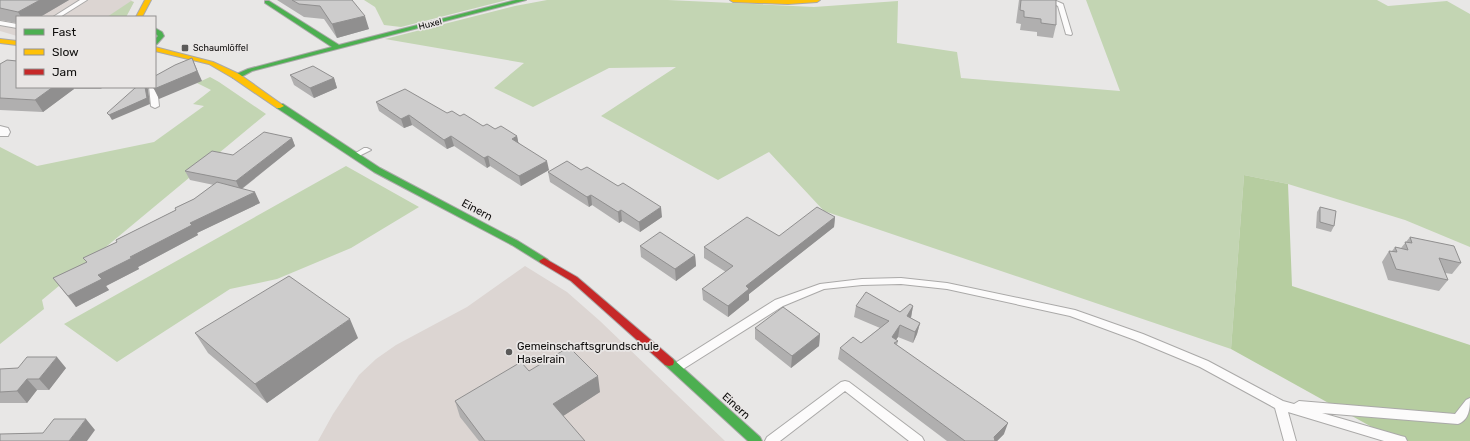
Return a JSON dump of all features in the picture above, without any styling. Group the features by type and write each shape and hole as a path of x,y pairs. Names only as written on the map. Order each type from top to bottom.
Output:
{"main road":[{"path":"140,16 148,0"},
{"name":"Huxel","path":"236,76 250,70 523,0"},
{"path":"733,0 788,2 816,0"},
{"path":"267,2 337,48"},
{"path":"156,31 160,33 161,36 156,42"},
{"path":"0,41 16,43"},
{"name":"Einern","path":"156,49 211,63 236,76 377,170 515,243 574,279 676,368 756,441"}],"lane":[{"path":"58,16 84,0"},
{"path":"1048,0 1061,5 1069,34"},
{"path":"0,23 16,26"},
{"path":"192,66 202,60"},
{"path":"155,88 155,106"},
{"path":"355,156 367,150"},
{"path":"676,368 779,303 823,286 862,282 902,281 947,286 1071,313 1139,337 1204,364 1280,405 1401,441"},
{"path":"771,441 845,385 918,441"},
{"path":"1280,405 1458,419 1470,403"},
{"path":"1280,405 1290,441"}],"shaded area":[{"path":"0,0 132,0 131,1 134,2 127,16 16,16 16,36 0,31"},
{"name":"Gemeinschaftsgrundschule Haselrain","path":"525,266 567,292 600,321 725,441 318,441 333,414 359,375 376,359 396,345 467,307"}],"green space":[{"path":"364,0 507,0 401,27 384,25 375,7"},
{"path":"547,0 668,0 814,7 898,1 897,43 957,52 961,78 1120,91 1086,0 1377,0 1388,6 1447,1 1470,14 1470,247 1405,220 1288,184 1244,175 1231,349 824,211 769,152 718,180 601,116 676,67 609,68 533,107 494,88 524,63 385,39 515,6"},
{"path":"131,1 134,2 127,16 108,16"},
{"path":"210,77 266,114 42,300 44,309 0,344 0,147 37,166 154,142 204,106 193,104 211,90 197,83"},
{"path":"346,166 419,207 351,248 277,279 230,289 117,362 64,324"},
{"path":"1244,175 1288,184 1292,286 1470,345 1470,441 1397,441 1231,349"}],"building":[{"path":"0,0 40,0 18,12 0,8"},
{"path":"292,0 352,0 365,16 332,24 320,6 299,4"},
{"path":"1021,0 1056,0 1056,25 1041,23 1041,19 1024,17 1024,11 1020,10"},
{"path":"192,58 197,71 154,89 156,88 156,75"},
{"path":"7,60 16,61 16,88 52,88 35,100 0,98 0,64"},
{"path":"313,66 334,78 310,88 290,75"},
{"path":"135,88 145,88 147,98 109,115 107,113"},
{"path":"405,89 447,113 452,111 460,116 464,114 483,126 487,124 495,129 501,126 517,136 512,139 547,161 519,176 488,156 484,158 451,136 444,140 409,115 401,119 376,102"},
{"path":"264,132 292,138 236,181 185,171 212,151 233,155"},
{"path":"567,161 581,170 587,167 618,186 623,183 661,207 639,222 621,210 618,212 591,195 587,197 548,172"},
{"path":"217,182 255,192 190,223 192,225 98,275 102,279 68,296 53,278 87,262 83,258 117,242 116,240 176,210 175,208 194,199"},
{"path":"817,207 835,217 746,286 749,289 728,306 702,289 733,266 704,247 747,217 779,236"},
{"path":"1320,207 1336,211 1334,226 1320,222"},
{"path":"660,232 695,255 675,269 640,246"},
{"path":"1410,237 1454,246 1461,263 1439,258 1448,280 1396,269 1389,251 1397,252 1395,247 1408,250 1405,242 1412,243"},
{"path":"289,276 350,319 255,384 195,333"},
{"path":"866,292 900,312 910,304 913,306 907,316 920,323 915,332 900,325 892,337 898,341 894,343 1008,423 994,437 995,441 965,441 840,348 853,337 861,343 889,321 856,306"},
{"path":"783,307 820,334 792,356 755,328"},
{"path":"569,347 598,376 553,404 585,441 485,441 455,401 521,362 529,371"},
{"path":"27,357 57,357 39,379 27,379 17,391 0,392 0,369 18,368"},
{"path":"54,419 86,419 69,441 0,441 0,434 43,433"}],"traffic: fast":[{"path":"236,76 250,70 523,0"},
{"path":"267,2 337,47"},
{"path":"156,31 160,33 161,36 156,42"},
{"path":"280,106 377,170 515,243 544,261"},
{"path":"669,362 756,441"}],"traffic: slow":[{"path":"140,16 148,0"},
{"path":"733,0 788,2 817,0"},
{"path":"0,41 16,43"},
{"path":"156,49 211,63 236,76 280,106"}],"traffic: jam":[{"path":"544,261 574,279 669,362"}],"place":[{"name":"Schaumlöffel","path":"185,48"},
{"name":"Gemeinschaftsgrundschule Haselrain","path":"509,352"}]}
